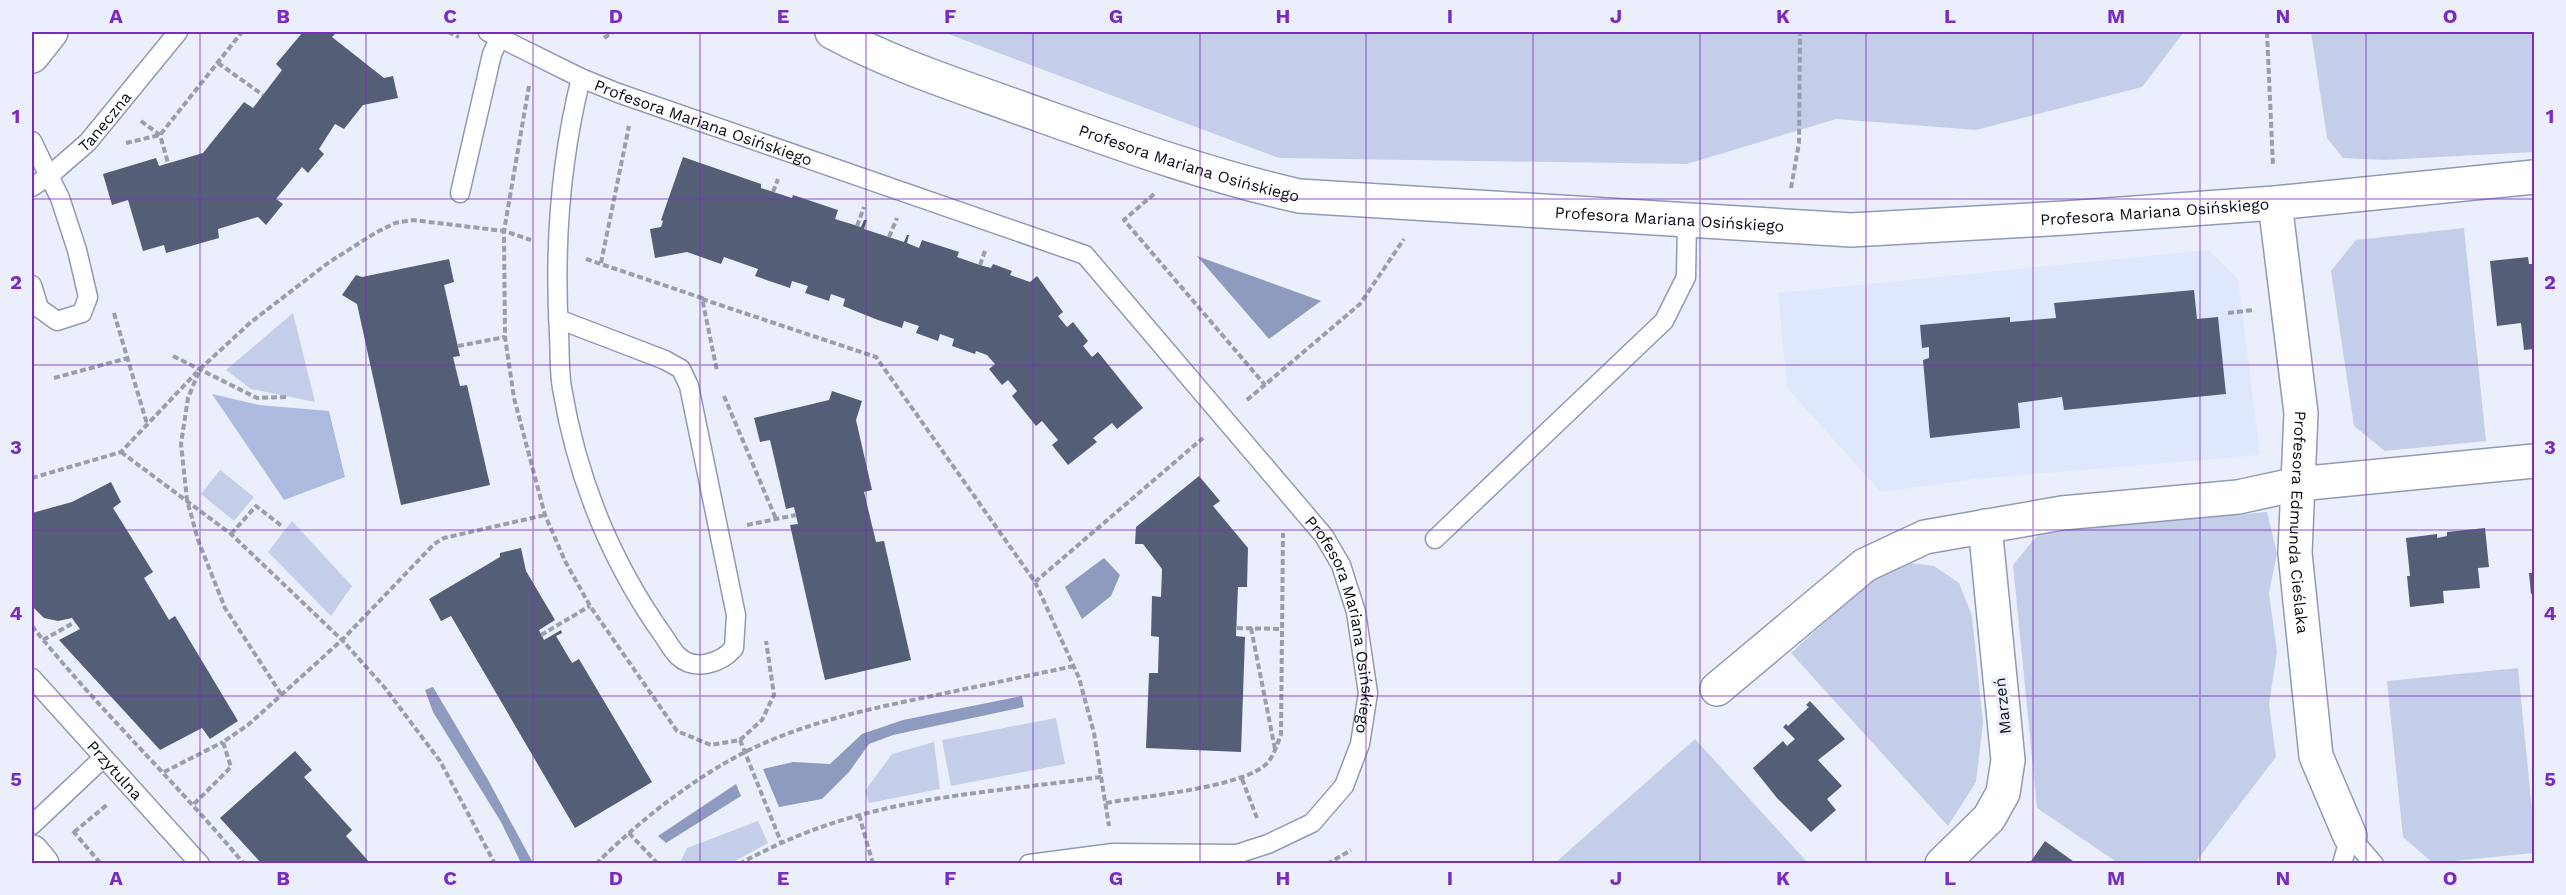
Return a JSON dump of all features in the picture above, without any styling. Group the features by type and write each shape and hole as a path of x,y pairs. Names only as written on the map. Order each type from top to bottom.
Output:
{"street":[{"path":"32,56 51,32"},
{"name":"Profesora Mariana Osińskiego","path":"832,32 907,67 1158,157 1236,182 1299,196 1851,230 2275,203 2535,177"},
{"name":"Profesora Edmunda Cieślaka","path":"2275,203 2301,413 2295,553 2316,756 2346,850"},
{"path":"1717,689 1865,564 1925,537 2062,513 2238,497 2298,484 2535,461"},
{"name":"Marzeń","path":"1942,864 1989,818 2003,792 2008,760 1985,526"},
{"path":"32,852 42,864"}],"lane":[{"name":"Taneczna","path":"32,187 49,176 88,142 178,32"},
{"path":"460,193 492,54 494,34"},
{"name":"Profesora Mariana Osińskiego","path":"494,34 581,78 618,93 1085,255 1324,536 1341,566 1356,612 1368,693 1360,744 1344,786 1312,822 1268,844 1237,854 1113,853 1083,860 1029,864"},
{"name":"Profesora Mariana Osińskiego","path":"558,319 665,360 681,369 689,386 736,615 734,648 728,655 712,663 694,665 679,657 631,587 597,514 584,478 562,387 558,319 557,250 560,190 581,78"},
{"path":"32,141 60,198 88,297 82,313 57,321 39,308 32,285"},
{"path":"1435,539 1664,321 1686,277 1687,221"},
{"name":"Przytulna","path":"32,678 200,864"},
{"path":"32,825 104,758"},
{"path":"2346,850 2374,864"}],"path":[{"path":"121,145 160,135 242,32"},
{"path":"604,38 613,32"},
{"path":"1769,225 1793,184 1799,143 1800,32"},
{"path":"2267,32 2275,203"},
{"path":"218,63 263,95"},
{"path":"529,85 504,231 505,337 514,399 545,515 565,561 590,606 677,731 711,745 740,740 762,720 774,695 765,634"},
{"path":"119,105 160,135 168,163"},
{"path":"601,263 631,116"},
{"path":"1160,189 1124,220 1265,385"},
{"path":"857,226 866,199"},
{"path":"889,237 899,212"},
{"path":"32,478 121,452 200,369 251,322 328,263 375,232 395,223 413,220 504,231 876,357 1035,582 1074,666 1094,733 1113,853"},
{"path":"1035,582 1360,304 1409,230"},
{"path":"702,298 718,378"},
{"path":"113,310 147,424"},
{"path":"458,346 505,337"},
{"path":"173,356 257,398 286,397"},
{"path":"54,378 128,358"},
{"path":"200,369 188,398 181,444 188,500 198,540 225,608 281,694"},
{"path":"725,412 721,390 776,519"},
{"path":"121,452 231,534 342,640 385,688 440,760 495,864"},
{"path":"231,534 256,506 283,527"},
{"path":"744,514 748,536"},
{"path":"101,864 74,832 115,799 223,742 248,725 342,640 434,544 444,538 545,515"},
{"path":"746,525 796,515"},
{"path":"1106,803 1242,779 1266,765 1281,734 1283,530"},
{"path":"541,635 590,606"},
{"path":"43,640 75,622"},
{"path":"32,626 194,804 244,864"},
{"path":"1237,628 1282,629"},
{"path":"1251,628 1275,750"},
{"path":"596,864 629,833 687,789 745,752 819,723 869,709 1074,666"},
{"path":"740,740 781,842"},
{"path":"194,804 231,767 223,742"},
{"path":"739,864 781,842 859,815 915,802 1101,777"},
{"path":"859,815 873,864"},
{"path":"629,833 658,864"},
{"path":"1327,864 1351,850"}],"shaded area":[{"path":"943,32 2184,32 2142,87 1976,130 1836,119 1687,164 1279,158"},
{"path":"2311,32 2534,32 2534,152 2384,160 2343,158 2327,138"},
{"path":"2464,228 2486,441 2385,451 2354,426 2331,271 2356,240"},
{"path":"2208,250 2238,279 2260,455 1976,479 1881,492 1787,388 1778,293"},
{"path":"1197,256 1321,301 1269,339"},
{"path":"293,313 315,402 251,389 226,370"},
{"path":"212,394 259,405 329,411 345,477 284,500"},
{"path":"220,470 254,497 234,521 201,494"},
{"path":"2267,512 2277,553 2269,593 2277,652 2269,704 2276,757 2195,863 2118,863 2037,808 2013,565 2040,532"},
{"path":"292,521 352,586 331,616 268,552"},
{"path":"1104,558 1120,575 1111,596 1082,619 1065,587"},
{"path":"1902,562 1934,566 1959,583 1972,616 1983,723 1976,782 1948,826 1791,653 1874,577"},
{"path":"2518,668 2534,831 2534,853 2433,863 2403,837 2387,681"},
{"path":"433,687 487,778 533,863 521,863 501,822 433,712 425,690"},
{"path":"1022,696 1024,707 893,735 869,744 849,772 822,799 779,807 763,769 793,762 830,764 862,734 903,720"},
{"path":"1056,718 1065,764 951,786 942,740"},
{"path":"1695,739 1808,863 1555,863"},
{"path":"934,742 940,789 869,803 865,791 892,754"},
{"path":"736,784 741,796 666,843 658,836"},
{"path":"758,821 768,843 731,863 680,863 687,848"}],"building":[{"path":"303,32 337,32 332,37 384,78 393,76 398,98 363,105 344,129 335,124 319,149 324,154 308,173 302,167 276,199 283,204 266,225 258,217 218,229 219,238 166,253 164,245 143,251 128,200 112,205 103,174 156,158 159,166 203,153 244,102 253,108 282,70 276,64"},
{"path":"683,157 761,184 761,188 792,198 793,195 838,210 835,219 861,227 864,220 867,220 864,229 904,242 909,235 907,243 919,248 922,240 959,252 957,257 980,265 991,268 993,264 1012,271 1010,275 1030,282 1037,276 1063,312 1058,316 1067,327 1073,322 1088,341 1083,346 1092,357 1098,352 1143,408 1117,429 1112,423 1093,438 1097,442 1068,465 1052,445 1058,440 1042,421 1036,426 1012,396 1017,391 1008,380 1002,385 989,369 995,364 987,355 976,351 975,354 952,346 954,339 940,334 938,341 916,333 919,326 904,321 902,328 878,320 843,306 845,299 831,294 829,301 805,293 808,286 792,281 790,288 755,276 758,269 724,257 721,264 687,252 655,258 650,229 661,227 663,221 661,220"},
{"path":"2528,257 2529,264 2534,264 2534,349 2524,350 2521,323 2497,326 2490,261"},
{"path":"449,259 454,282 444,285 460,356 453,357 460,386 467,385 490,485 401,505 357,304 342,295 356,275 362,277"},
{"path":"2194,290 2197,319 2218,317 2226,394 2064,410 2062,397 2018,403 2020,428 1930,438 1923,360 1929,358 1929,347 1922,348 1920,325 2010,317 2010,322 2056,318 2054,303"},
{"path":"832,391 862,401 856,420 872,490 864,492 876,542 884,541 911,660 825,680 790,525 798,524 794,507 786,509 770,440 760,442 754,418 829,400"},
{"path":"1199,476 1220,501 1213,506 1248,548 1247,587 1238,587 1236,636 1245,637 1241,752 1146,748 1149,673 1158,673 1159,637 1151,636 1152,596 1161,597 1162,569 1143,544 1135,544 1136,527"},
{"path":"111,482 121,502 113,508 153,572 144,578 169,620 175,616 238,721 210,739 202,728 160,750 59,640 80,629 72,618 58,621 44,618 32,606 32,513 72,502"},
{"path":"2485,528 2489,567 2478,568 2480,588 2443,591 2444,603 2410,607 2406,538 2437,534 2437,538 2447,536 2447,532"},
{"path":"521,548 526,571 555,620 539,630 544,640 561,630 562,633 556,636 572,663 579,659 652,782 575,828 451,616 441,621 429,599 500,557 500,553"},
{"path":"2529,573 2534,573 2534,593 2531,594"},
{"path":"1810,701 1845,739 1818,760 1842,786 1827,799 1836,810 1811,832 1777,798 1753,768 1783,741 1787,746 1795,739 1783,727 1786,724 1788,726 1809,707 1806,705"},
{"path":"295,751 312,770 304,777 352,830 346,836 371,864 262,864 220,818"},
{"path":"2045,841 2077,864 2029,864"}]}
